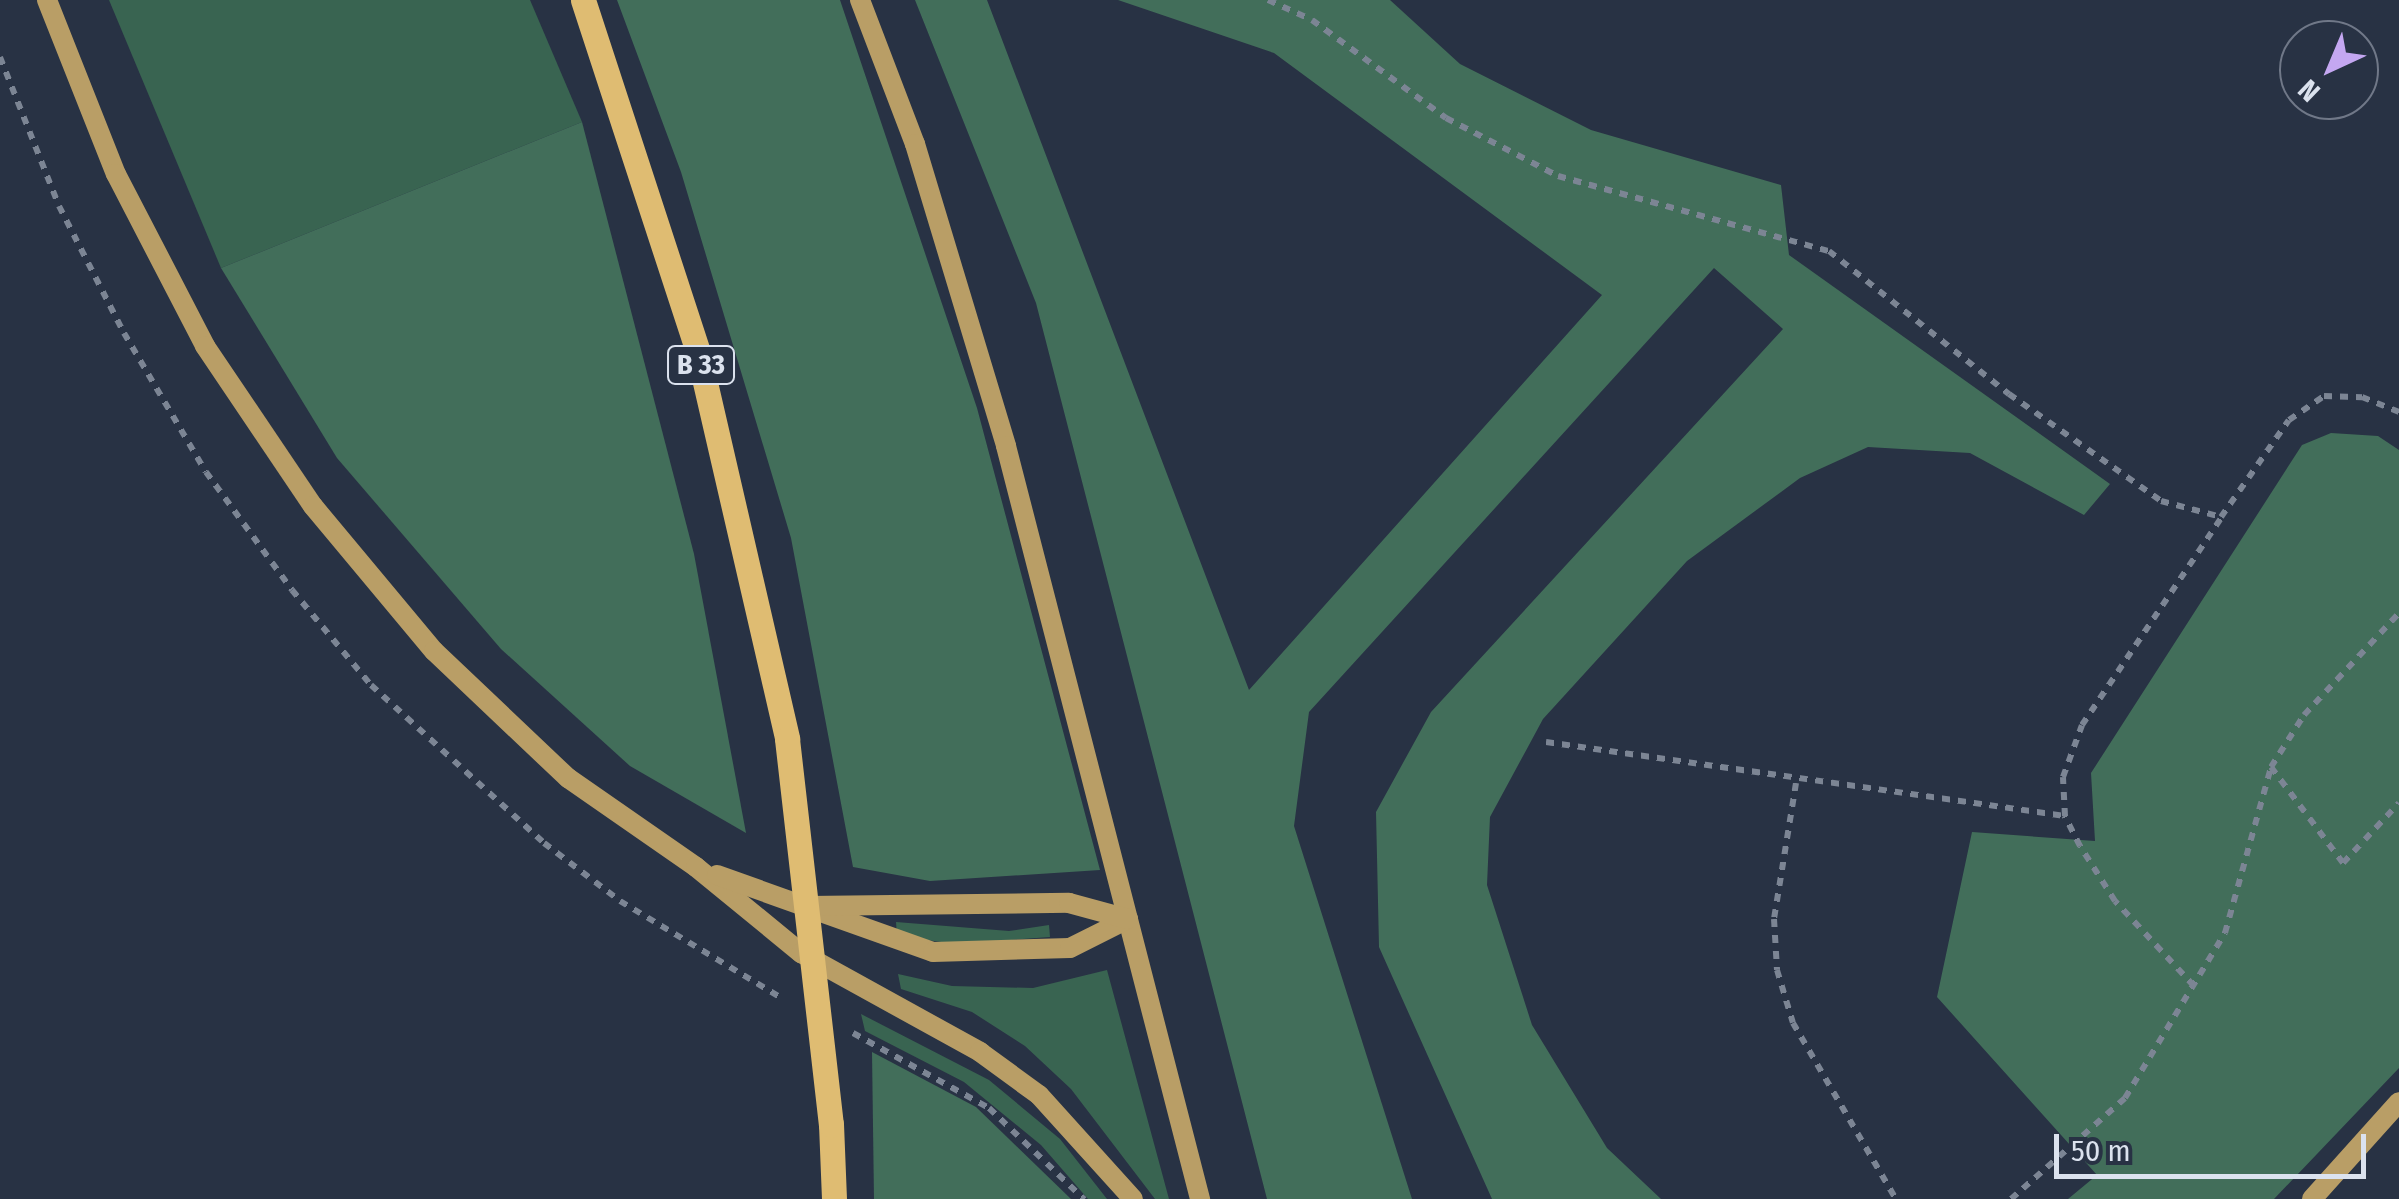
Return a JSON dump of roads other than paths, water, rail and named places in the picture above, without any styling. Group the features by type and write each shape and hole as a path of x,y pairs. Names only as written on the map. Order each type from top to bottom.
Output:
{"main road":[{"path":"47,0 158,261 312,506 499,716 629,825 696,867 801,953 980,1052 1038,1095 1133,1199"},
{"name":"B 33","path":"582,0 698,352 787,739 831,1124 834,1199"},
{"path":"860,0 957,276 1200,1199"},
{"path":"696,867 882,940 979,956 1070,948 1128,919"},
{"path":"794,906 998,910 1069,903 1128,919"},
{"path":"2312,1199 2399,1102"}]}
